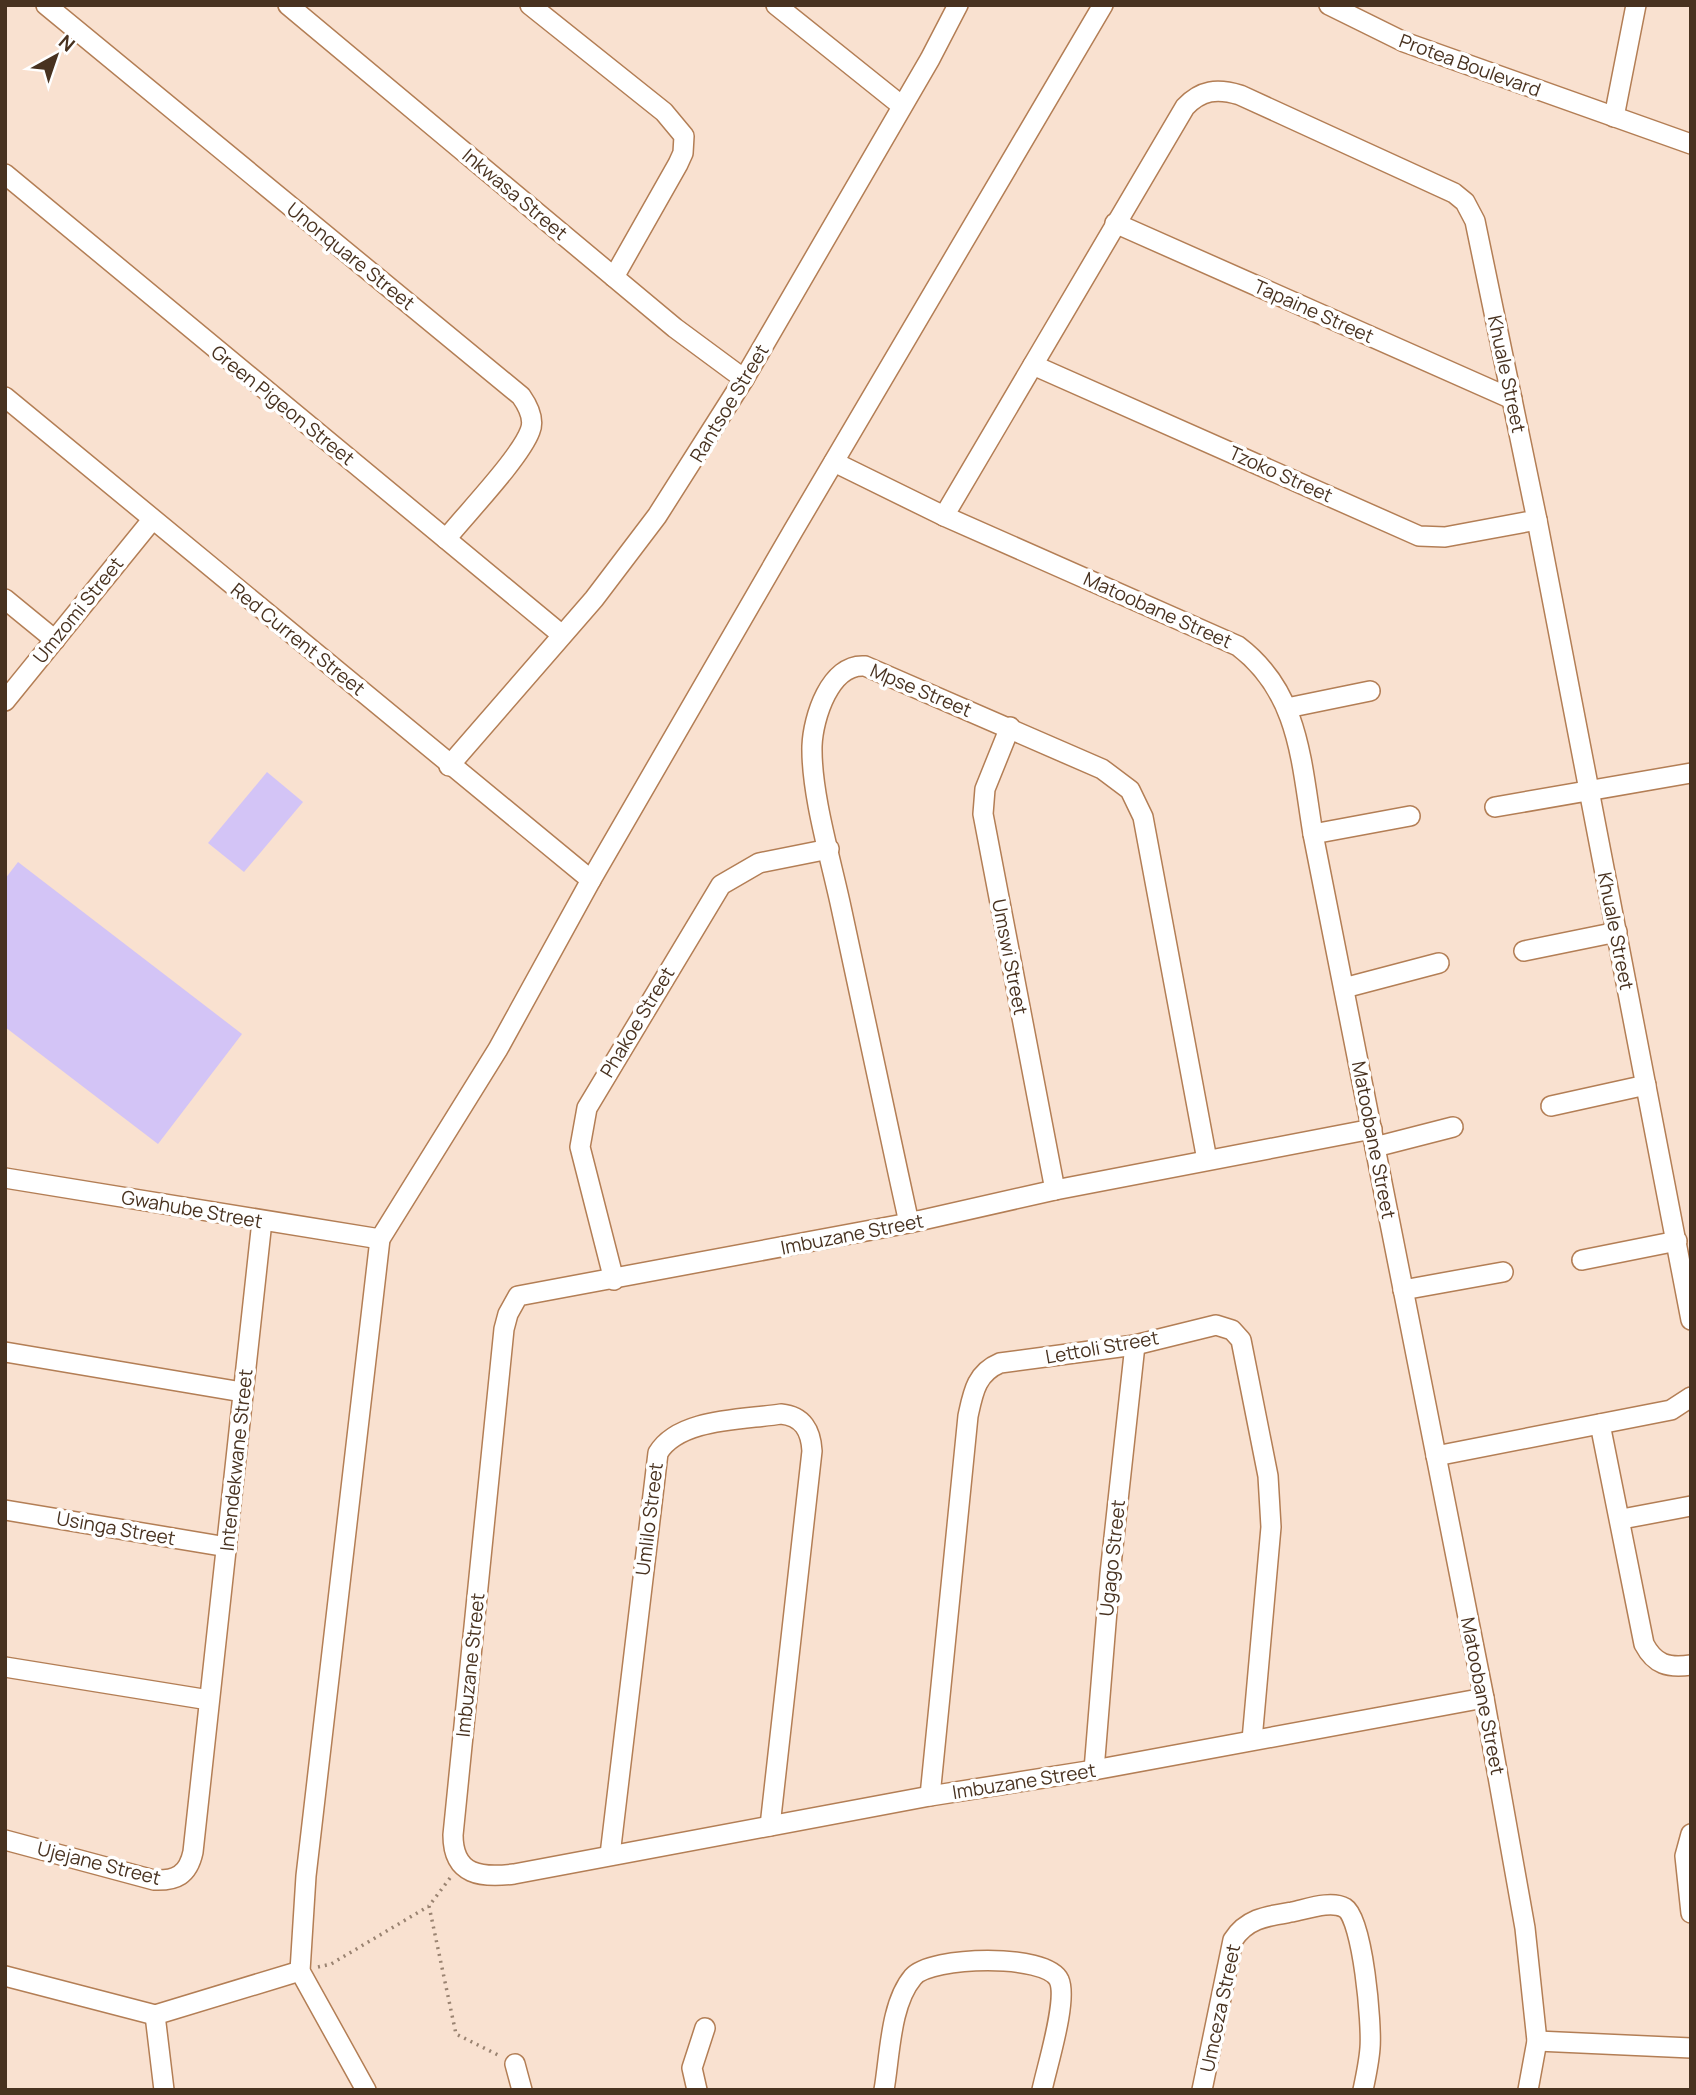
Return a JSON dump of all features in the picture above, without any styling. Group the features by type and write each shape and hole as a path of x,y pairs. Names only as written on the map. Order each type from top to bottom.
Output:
{"street":[{"name":"Unonquare Street","path":"46,5 521,396 530,415 530,431 517,453 446,538"},
{"name":"Inkwasa Street","path":"288,5 614,277 716,360 744,379"},
{"path":"530,5 664,112 684,136 684,153 614,277"},
{"path":"776,5 902,106"},
{"name":"Rantsoe Street","path":"449,766 562,635 657,516 744,379 958,5"},
{"path":"366,2090 300,1971 306,1876 380,1239 498,1049 591,880 1103,5"},
{"name":"Protea Boulevard","path":"1329,5 1385,34 1691,144"},
{"path":"1614,117 1636,5"},
{"name":"Khuale Street","path":"944,516 1115,223 1185,107 1194,98 1212,90 1240,95 1431,181 1465,202 1475,221 1537,520 1691,1321"},
{"name":"Green Pigeon Street","path":"5,174 562,635"},
{"name":"Tapaine Street","path":"1115,223 1512,398"},
{"name":"Tzoko Street","path":"1033,365 1419,536 1445,537 1537,520"},
{"name":"Red Current Street","path":"5,397 449,766 591,880"},
{"name":"Matoobane Street","path":"834,463 944,516 1238,646 1269,673 1287,708 1301,758 1313,834 1484,1698 1525,1928 1537,2041 1528,2090"},
{"name":"Umzomi Street","path":"5,701 152,520"},
{"path":"5,600 55,640"},
{"name":"Mpse Street","path":"909,1223 829,849 812,745 818,715 832,685 850,667 865,666 1102,769 1124,784 1136,799 1143,817 1206,1160"},
{"path":"1287,708 1370,691"},
{"name":"Umswi Street","path":"1010,727 985,789 983,814 1055,1190"},
{"path":"1495,807 1691,773"},
{"path":"1313,834 1410,816"},
{"name":"Phakoe Street","path":"614,1280 580,1147 587,1108 721,885 759,863 829,849"},
{"path":"1524,951 1617,932"},
{"path":"1344,988 1439,963"},
{"path":"1551,1106 1646,1085"},
{"name":"Imbuzane Street","path":"1453,1127 1206,1160 909,1223 519,1296 508,1314 453,1835 454,1855 460,1864 482,1875 495,1876 1484,1698"},
{"name":"Gwahube Street","path":"5,1178 380,1239"},
{"name":"Intendekwane Street","path":"209,1700 262,1221"},
{"path":"1582,1260 1677,1241"},
{"path":"1403,1290 1503,1272"},
{"name":"Lettoli Street","path":"930,1796 968,1416 976,1384 991,1367 1000,1363 1135,1345 1216,1325 1232,1330 1241,1340 1268,1476 1271,1527 1252,1740"},
{"name":"Ugago Street","path":"1094,1770 1110,1574 1135,1345"},
{"path":"5,1352 242,1392"},
{"path":"1436,1455 1671,1410 1691,1397"},
{"name":"Umlilo Street","path":"610,1856 658,1453 664,1442 684,1429 781,1414 795,1417 804,1424 811,1437 812,1451 770,1826"},
{"path":"1600,1424 1622,1520 1644,1644 1650,1656 1659,1663 1671,1667 1691,1665"},
{"path":"1622,1520 1691,1506"},
{"name":"Usinga Street","path":"5,1510 227,1547"},
{"path":"5,1667 209,1700"},
{"name":"Ujejane Street","path":"5,1840 153,1881 178,1878 188,1868 193,1852 209,1700"},
{"path":"1691,1835 1685,1856 1691,1913"},
{"name":"Umceza Street","path":"1202,2090 1233,1940 1238,1933 1261,1917 1331,1905 1345,1908 1353,1918 1363,1970 1371,2033 1363,2090"},
{"path":"884,2090 899,2009 914,1976 925,1967 938,1964 1017,1962 1033,1963 1052,1971 1061,1989 1042,2090"},
{"path":"5,1976 155,2014 300,1971"},
{"path":"155,2014 164,2090"},
{"path":"697,2090 692,2068 705,2028"},
{"path":"1537,2041 1691,2048"},
{"path":"515,2064 522,2090"}],"path":[{"path":"300,1971 331,1964 429,1906 460,1864"},
{"path":"429,1906 456,2034 515,2064"}],"shaded area":[{"path":"267,772 303,802 244,872 208,843"},
{"path":"18,862 242,1034 158,1144 5,1027 5,879"}]}
